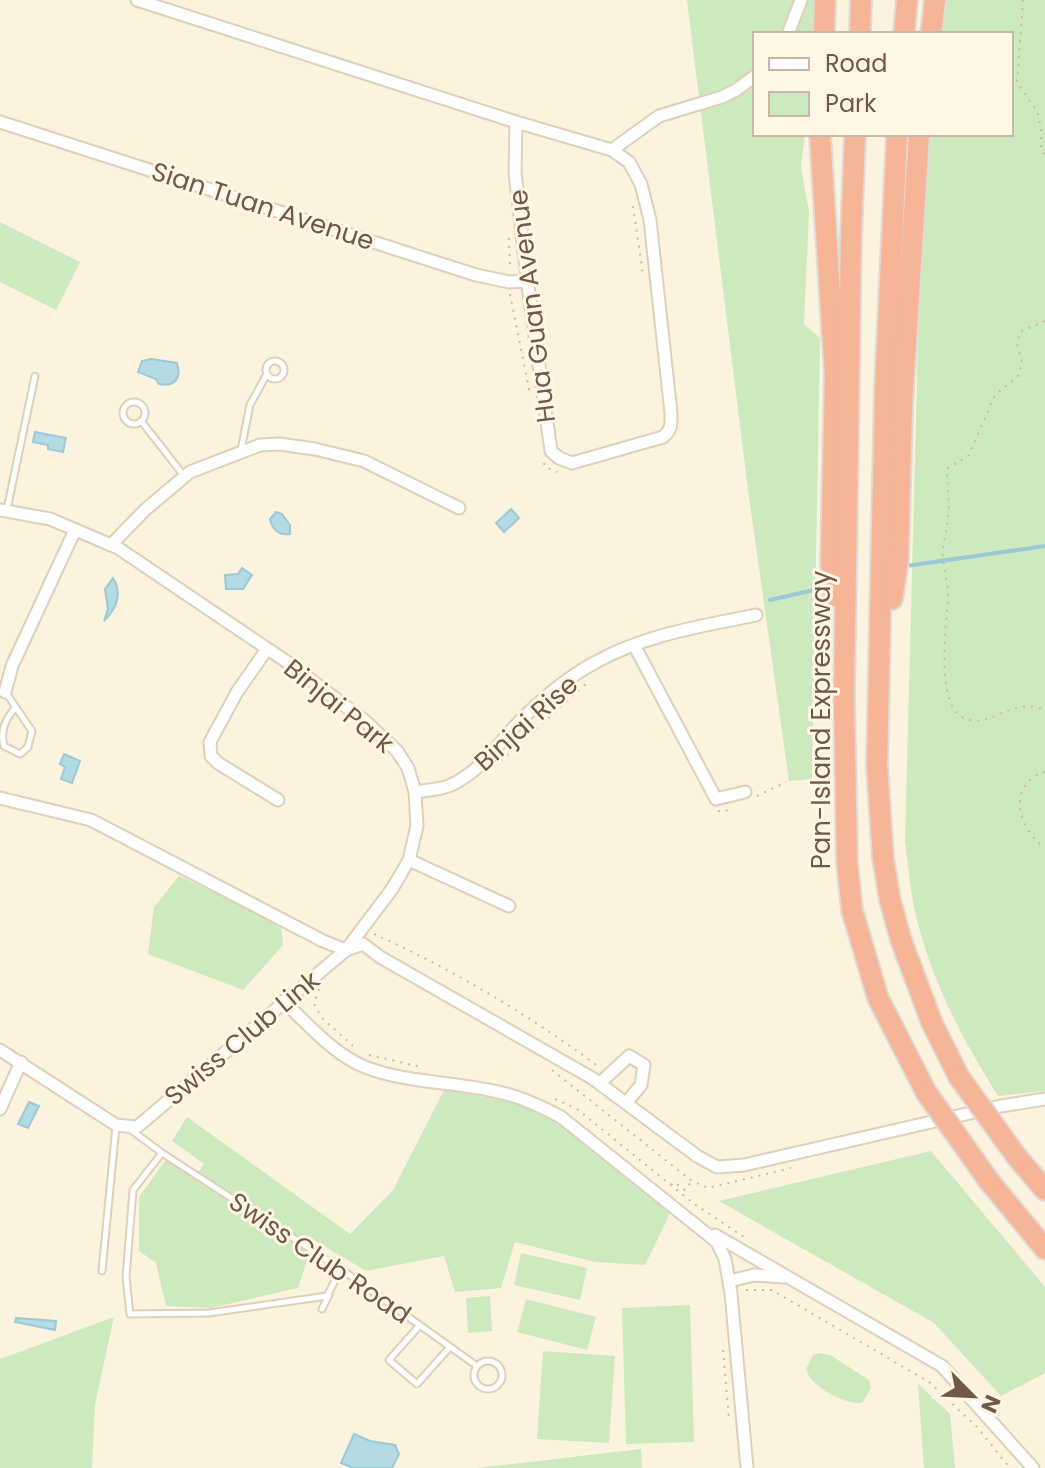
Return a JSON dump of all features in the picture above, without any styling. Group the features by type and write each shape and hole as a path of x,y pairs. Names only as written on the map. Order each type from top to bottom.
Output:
{"highway":[{"path":"824,32 825,0"},
{"path":"860,32 861,0"},
{"path":"904,32 907,0"},
{"path":"931,32 935,0"},
{"path":"820,136 835,375 831,563 844,695"},
{"name":"Pan-Island Expressway","path":"855,136 844,695 847,862 852,910 878,998 926,1092 989,1181 1045,1249"},
{"path":"897,136 885,388 877,765 883,858 890,900 932,1023 959,1077 1045,1190"},
{"path":"880,690 898,560 902,406 919,136"}],"street":[{"path":"137,0 612,150 659,116 722,97 753,77"},
{"path":"789,32 801,0"},
{"name":"Sian Tuan Avenue","path":"0,122 476,275 509,282 527,281"},
{"name":"Hua Guan Avenue","path":"516,122 514,159 548,441 554,454 572,463 663,437 669,432 671,413 648,207 641,184 629,162 612,150"},
{"path":"111,545 146,509 185,477 260,445 315,449 364,461 459,508"},
{"name":"Binjai Park","path":"3,510 46,517 111,545 267,649 365,721 408,768 415,792 417,826 409,860 392,889 346,950"},
{"path":"5,692 12,666 75,530"},
{"name":"Binjai Rise","path":"415,792 448,787 464,778 482,764 526,714 596,662 634,645 756,615"},
{"path":"634,645 716,799 746,796"},
{"name":"Binjai Park","path":"267,649 232,701 210,742 209,750 218,763 278,800"},
{"path":"0,798 91,820 323,941 346,950 363,944 380,957 600,1083 697,1156 717,1167 744,1165 1001,1106 1045,1099"},
{"path":"409,860 509,906"},
{"name":"Swiss Club Link","path":"133,1128 346,950"},
{"path":"283,1001 337,1050 362,1066 391,1075 508,1094 561,1117 717,1242 725,1259 730,1287 747,1468"},
{"path":"0,1050 116,1125 133,1128"},
{"path":"600,1083 629,1056 644,1065 641,1085 626,1103"},
{"path":"0,1109 21,1062"},
{"path":"701,1227 942,1366 1033,1468"},
{"path":"730,1287 754,1275 789,1278"}],"lane":[{"path":"241,451 250,405 267,374"},
{"path":"3,510 35,376"},
{"path":"136,402 143,405 146,412 142,422 131,424 125,420 123,412 126,405 136,402"},
{"path":"142,422 185,477"},
{"path":"5,692 32,731 30,743 20,754 4,746 1,736 5,721 15,708"},
{"path":"102,1271 116,1125"},
{"name":"Swiss Club Road","path":"133,1128 162,1153 341,1269 477,1366"},
{"path":"162,1153 133,1190 126,1277 130,1314 209,1313 327,1296 341,1269"},
{"path":"322,1309 341,1269"},
{"path":"420,1325 389,1360 417,1384 450,1347"},
{"path":"487,1360 497,1364 503,1373 499,1384 490,1389 479,1386 474,1376 477,1366 487,1360"}],"path":[{"path":"1023,0 1017,83 1037,111 1045,156"},
{"path":"632,202 643,275"},
{"path":"1045,321 1020,332 1017,344 1022,362 1019,375 995,395 969,455 947,469 948,516 943,556 948,594 944,639 948,698 954,710 966,719 980,721 1021,705 1045,710"},
{"path":"497,765 596,674"},
{"path":"1045,772 1027,784 1020,806 1023,824 1045,848"},
{"path":"746,796 786,782"},
{"path":"714,808 723,812 736,806"},
{"path":"671,1185 674,1182 685,1190 692,1181"},
{"path":"730,1287 772,1290 929,1382 977,1427 1010,1468"},
{"path":"723,1340 730,1426"}],"green space":[{"path":"687,0 818,0 818,32 753,32 753,136 805,136 801,166 809,212 804,324 820,338 812,779 789,781 749,497"},
{"path":"945,0 1045,0 1045,1091 998,1096 963,1035 926,951 916,918 905,842 920,266 930,136 1013,136 1013,32 941,32"},
{"path":"0,222 80,262 56,310 0,282"},
{"path":"179,876 281,923 283,945 243,990 148,954 154,907"},
{"path":"444,1090 515,1102 567,1127 670,1214 645,1265 595,1262 515,1242 501,1288 455,1292 444,1256 366,1271 314,1240 298,1288 211,1308 166,1306 156,1263 139,1251 139,1197 170,1154 197,1174 204,1164 172,1141 187,1117 350,1234 393,1190"},
{"path":"931,1151 1045,1287 1045,1373 1001,1396 934,1323 719,1201"},
{"path":"521,1253 587,1268 580,1300 514,1285"},
{"path":"490,1296 492,1331 468,1333 466,1298"},
{"path":"526,1299 596,1317 587,1350 517,1332"},
{"path":"690,1305 694,1442 626,1444 622,1308"},
{"path":"114,1317 95,1404 92,1468 0,1468 0,1359"},
{"path":"543,1351 615,1356 609,1443 537,1439"},
{"path":"813,1355 830,1355 869,1380 871,1388 862,1403 837,1398 814,1382 806,1369"},
{"path":"918,1384 950,1414 955,1468 924,1468"},
{"path":"641,1449 642,1468 477,1468"}],"water":[{"path":"151,359 177,363 179,373 176,380 159,384 156,379 138,372 142,361"},
{"path":"35,432 66,438 63,452 33,442"},
{"path":"511,509 519,518 504,532 496,523"},
{"path":"276,512 282,514 290,525 290,534 279,533 272,526 270,519"},
{"path":"242,568 252,575 243,589 226,589 225,575 238,574"},
{"path":"113,578 118,590 117,601 104,621 108,609 105,589"},
{"path":"64,754 80,761 72,783 61,779 65,767 60,764"},
{"path":"29,1102 39,1106 28,1128 18,1124"},
{"path":"16,1318 56,1321 55,1330 15,1322"},
{"path":"354,1434 370,1441 395,1445 399,1454 392,1468 353,1468 341,1463"}],"waterway":[{"path":"906,566 1045,546"},
{"path":"770,600 814,590"}]}
